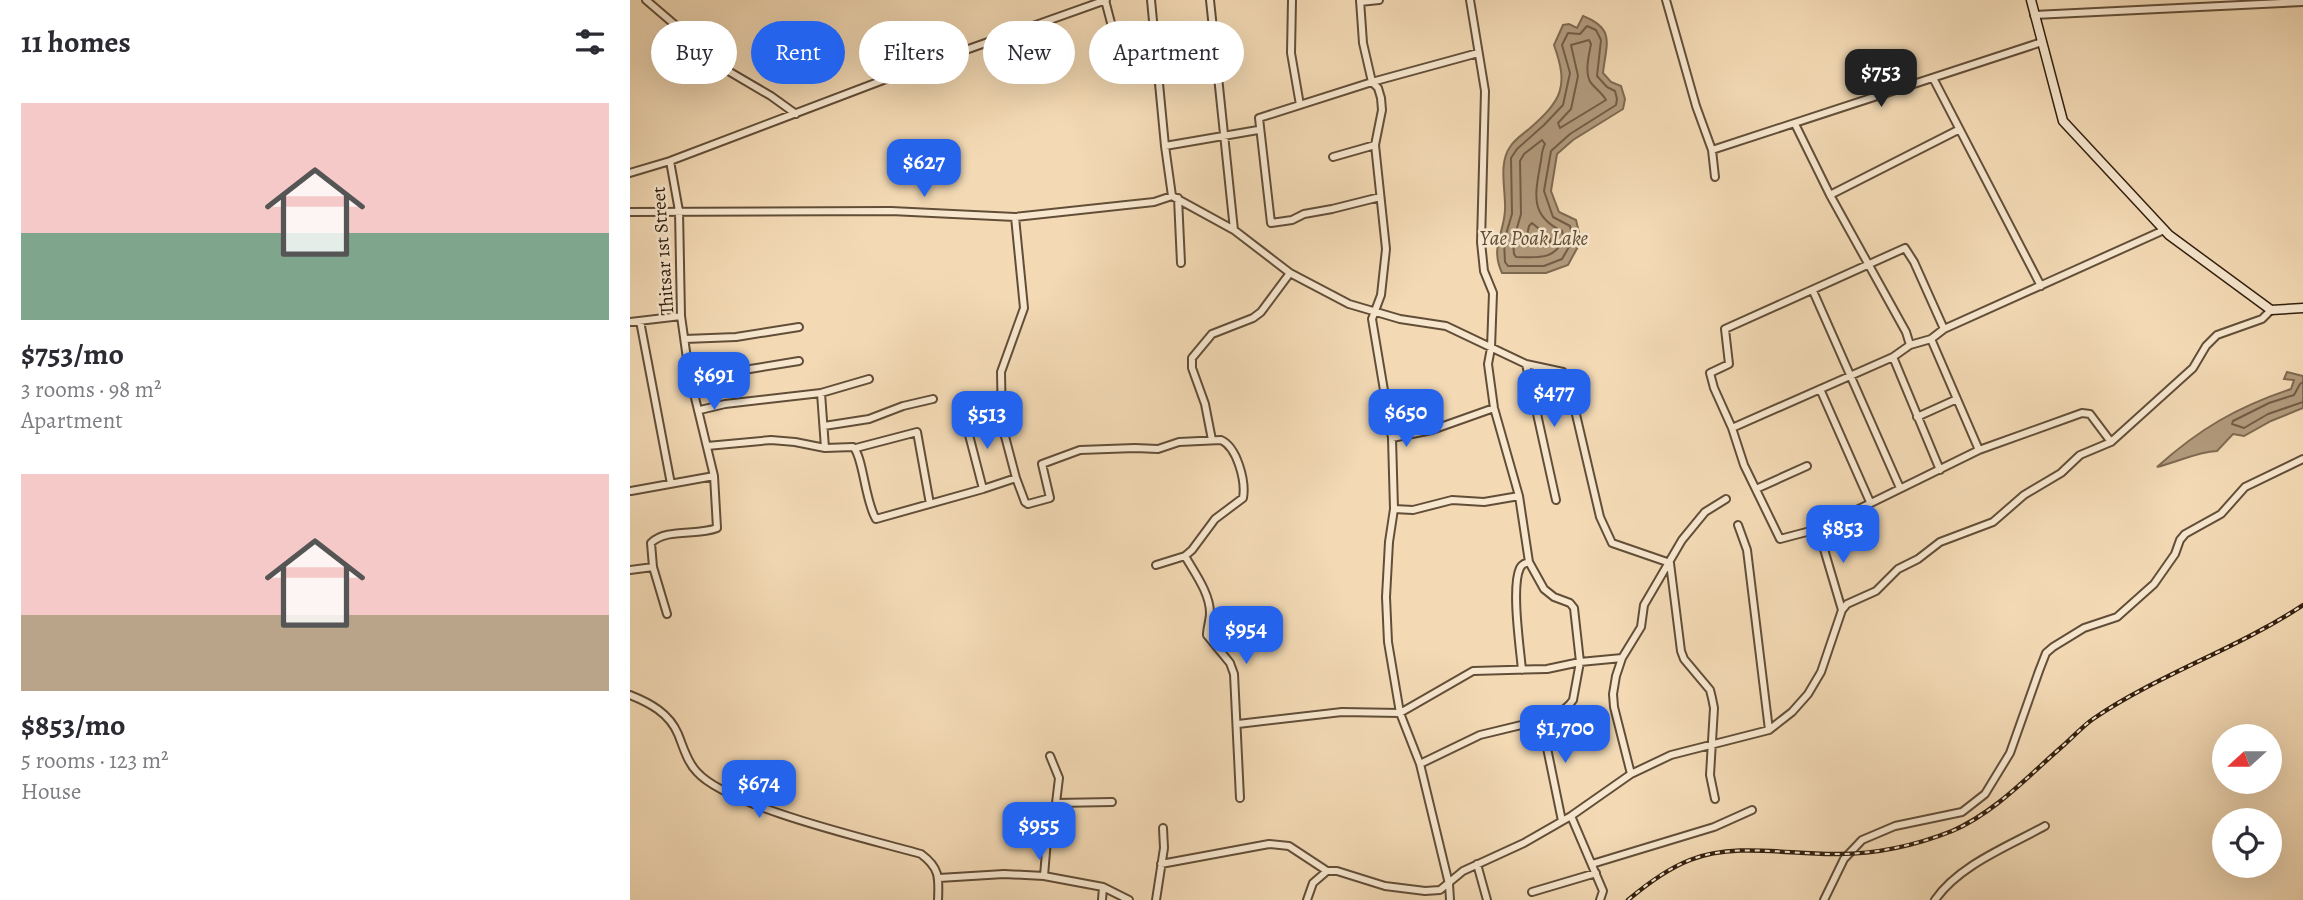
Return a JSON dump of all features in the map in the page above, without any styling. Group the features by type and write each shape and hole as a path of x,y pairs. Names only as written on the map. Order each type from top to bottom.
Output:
{"street":[{"path":"646,0 730,72 796,114"},
{"path":"630,173 670,161 915,68 1105,0 1110,21"},
{"path":"1151,0 1153,21"},
{"path":"1210,0 1212,21"},
{"path":"1293,0 1291,53 1300,105"},
{"path":"1379,0 1360,1 1363,43 1372,82 1378,88 1382,110 1375,145 1386,249 1381,295 1372,318 1392,438 1394,509 1386,597 1388,642 1400,713 1420,764 1449,884 1450,900"},
{"path":"1420,764 1480,736 1559,713 1573,700 1580,662 1574,608 1544,589 1529,562 1518,496 1494,408 1488,365 1493,293 1484,271 1481,242 1485,91 1470,0"},
{"path":"1666,0 1696,106 1712,150 1715,177"},
{"path":"2031,0 2063,121 2164,230 2271,310 2303,308"},
{"path":"2035,15 2303,2"},
{"path":"1712,150 2042,42"},
{"path":"1380,197 1271,223 1257,121 1261,116 1478,53"},
{"path":"1933,78 2041,286"},
{"path":"1159,84 1181,263"},
{"path":"1219,84 1234,230"},
{"path":"1795,124 1830,195 1906,332 1910,345"},
{"path":"1165,146 1258,130"},
{"path":"1830,195 1958,130"},
{"path":"1333,157 1375,145"},
{"name":"Thitsar 1st Street","path":"667,614 653,567 651,543 658,537 706,533 717,528 714,476 689,373 681,316 679,211 670,161"},
{"path":"630,212 891,211 1015,217 1154,202 1175,197 1234,230 1290,273 1349,304 1400,319 1446,326 1526,364 1563,372 1567,376 1600,517 1609,539 1612,543 1670,563"},
{"path":"1015,217 1024,308 1001,372 1002,425 1025,502 1050,498 1041,466 1044,462 1080,450 1135,447 1158,449 1179,442 1212,440 1221,440 1231,447 1241,473 1244,493 1240,502 1215,519 1185,556 1156,565"},
{"path":"1732,428 1893,357 1910,345 1931,339 1944,329 2164,230"},
{"path":"1944,329 1905,248 1725,330 1729,364 1710,373 1744,465 1780,539 1818,528 1979,450 2082,413 2090,414 2111,442"},
{"path":"1212,440 1205,404 1192,368 1192,358 1212,334 1254,318 1261,312 1290,273"},
{"path":"1812,291 1900,488"},
{"path":"1161,864 1269,844 1289,846 1327,871 1337,871 1385,886 1440,890 1464,871 1524,843 1571,816 1631,774 1671,755 1769,730 1808,694 1821,672 1842,610 1847,604 1876,592 1898,569 1918,559 1940,542 1993,522 2024,495 2062,473 2080,455 2111,442 2193,368 2206,346 2217,335 2262,319 2271,310"},
{"path":"630,322 681,316"},
{"path":"640,321 671,484"},
{"path":"685,339 736,337 799,327"},
{"path":"1931,339 1979,450"},
{"path":"1893,357 1940,470"},
{"path":"689,373 744,370 799,360"},
{"path":"1526,364 1556,500"},
{"path":"700,410 725,404 821,393 869,379"},
{"path":"1820,390 1870,502"},
{"path":"821,393 825,448"},
{"path":"824,426 869,419 903,406 933,399"},
{"path":"1917,417 1957,399"},
{"path":"1392,438 1432,430 1494,408"},
{"path":"962,425 969,435 983,489"},
{"path":"707,446 771,440 825,448 856,448 918,432 930,504"},
{"path":"856,448 863,482 874,517 878,519 1016,478"},
{"path":"1824,900 1844,859 1862,840 1895,825 1962,812 1984,794 2010,753 2046,653 2084,628 2117,617 2154,584 2171,561 2185,534 2221,514 2245,486 2303,460"},
{"path":"1756,489 1807,466"},
{"path":"631,491 714,476"},
{"path":"1394,509 1413,510 1452,500 1484,502 1518,496"},
{"path":"1631,774 1624,753 1613,694 1622,658 1641,627 1644,605 1682,540 1705,512 1726,499"},
{"path":"1738,525 1747,550 1769,730"},
{"path":"1818,528 1842,610"},
{"path":"1185,556 1209,604 1207,635 1230,663 1234,674 1240,798"},
{"path":"1522,670 1517,588 1519,571 1529,562"},
{"path":"1670,563 1681,651 1692,670 1710,690 1714,708 1710,775 1715,799"},
{"path":"630,570 653,567"},
{"path":"1238,724 1342,712 1400,713 1473,671 1547,669 1580,662 1622,658"},
{"path":"630,695 649,702 666,716 697,772 720,789 799,819 921,854 934,863 939,878 938,900"},
{"path":"1532,722 1547,748 1562,821"},
{"path":"1044,876 1048,827 1056,803 1059,778 1050,756"},
{"path":"1056,803 1112,802"},
{"path":"1592,864 1703,831 1752,810"},
{"path":"1571,816 1603,891 1600,900"},
{"path":"1936,900 1961,872 2045,826"},
{"path":"1156,900 1164,848 1163,828"},
{"path":"1477,864 1487,900"},
{"path":"1307,900 1313,883 1327,871"},
{"path":"1532,892 1595,873"},
{"path":"939,878 1004,874 1044,876 1103,887 1129,900"},
{"path":"1102,900 1103,887"}],"water":[{"name":"Yae Poak Lake","path":"1583,16 1605,32 1607,46 1603,73 1611,82 1621,86 1625,99 1623,109 1573,140 1557,154 1551,191 1559,212 1576,220 1581,241 1568,265 1546,273 1502,273 1497,248 1505,210 1503,169 1506,154 1514,142 1549,110 1555,101 1560,92 1561,72 1554,45 1563,25 1569,24 1577,28"},
{"path":"2287,372 2303,376 2303,408 2244,436 2233,434 2217,451 2157,467 2188,441 2220,420 2253,403 2291,389 2294,380 2284,379"}],"railway":[{"path":"1628,900 1673,868 1708,855 1744,850 1852,854 1911,844 1952,831 1998,803 2093,719 2144,688 2252,635 2303,605"}]}
